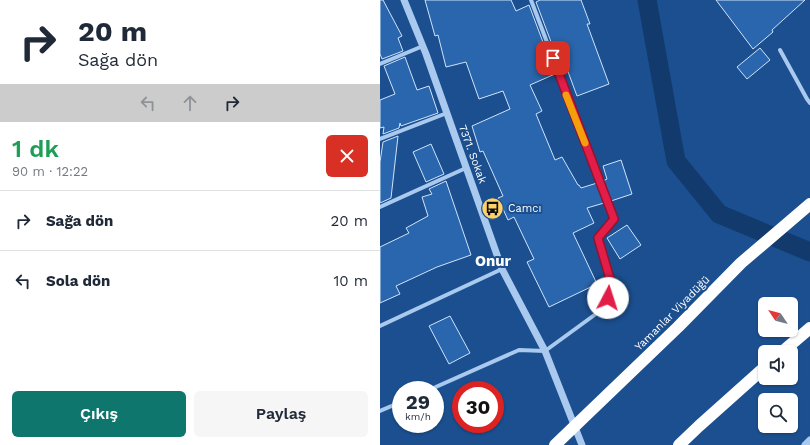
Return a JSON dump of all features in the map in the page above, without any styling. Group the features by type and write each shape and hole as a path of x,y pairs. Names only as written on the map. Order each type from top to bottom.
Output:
{"highway":[{"name":"Yamanlar Viyadüğü","path":"555,445 678,327 741,263 810,204"},
{"path":"790,345 810,328"},
{"path":"679,445 758,373"}],"street":[{"name":"7371. Sokak","path":"404,0 423,46 502,269 545,350 582,445"},
{"path":"444,383 519,350 545,350 604,308 613,289 598,238 614,219 531,0"},
{"path":"380,64 423,46"},
{"path":"780,50 810,102"},
{"path":"380,138 447,113"},
{"path":"380,207 466,168"},
{"path":"380,326 502,269"},
{"path":"380,412 392,406"},
{"path":"805,445 810,440"}],"building":[{"path":"380,0 383,0 402,36 398,38 403,51 382,59 380,54"},
{"path":"425,0 511,0 516,11 529,5 555,74 530,85 542,111 536,114 555,160 562,157 581,188 597,183 604,203 587,208 594,223 573,233 597,284 549,307 527,262 534,259 514,217 508,220 498,198 503,196 483,151 480,152 472,126 510,109 503,91 479,99 466,62 446,67 438,35 435,36"},
{"path":"540,0 581,0 590,24 587,24 609,84 577,96 567,69 562,71 536,2"},
{"path":"716,0 805,0 772,30 773,32 753,49"},
{"path":"760,48 770,60 747,79 737,67"},
{"path":"405,57 417,90 429,86 438,113 401,126 400,123 399,128 383,134 384,127 380,128 380,100 395,94 384,66"},
{"path":"398,136 391,198 380,203 380,162 383,142"},
{"path":"431,144 444,174 426,182 413,152"},
{"path":"621,160 632,194 611,201 603,181 607,179 603,166"},
{"path":"446,181 471,255 437,267 396,286 400,294 380,303 380,247 409,233 406,228 428,216 422,197 432,194 429,189"},
{"path":"627,225 641,245 620,259 607,238"},
{"path":"450,316 470,353 449,364 429,326"}],"waterway":[{"path":"647,0 676,161 719,214 810,252"}],"slow traffic":[{"path":"566,95 585,143"}],"place":[{"name":"Camcı","path":"492,208"}],"district":[{"name":"Onur","path":"493,261"}],"route":[{"path":"553,58 614,219 598,238 613,289 608,298"}]}
